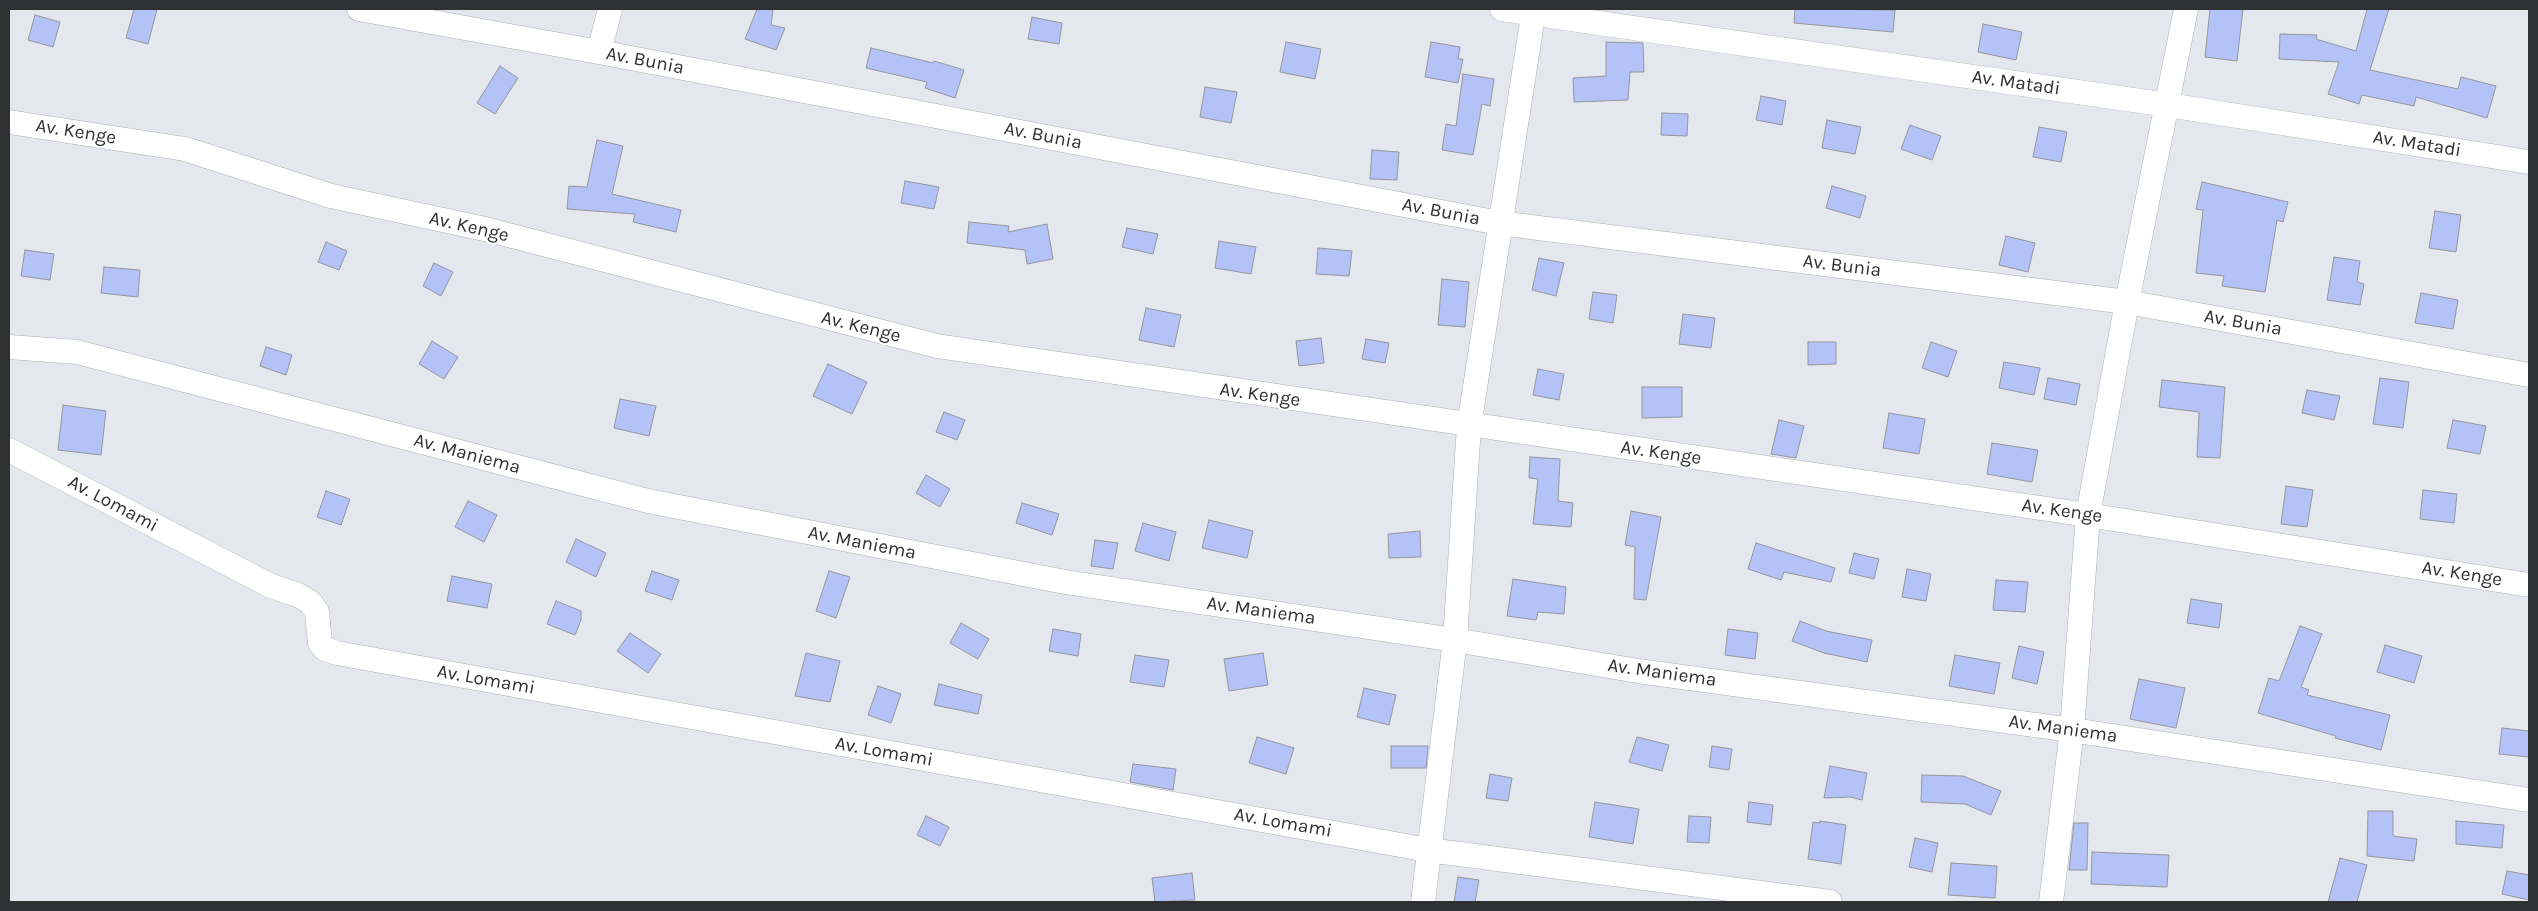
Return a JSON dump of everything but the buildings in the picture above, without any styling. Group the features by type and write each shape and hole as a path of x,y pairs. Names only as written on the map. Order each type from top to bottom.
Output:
{"street":[{"name":"Av. Bunia","path":"359,9 599,52 1499,222 2127,302 2529,375"},
{"path":"599,52 610,9"},
{"name":"Av. Matadi","path":"1502,9 2168,105 2529,162"},
{"path":"2052,902 2072,730 2088,515 2127,302 2186,9"},
{"path":"1423,902 1455,640 1469,426 1499,222 1533,12"},
{"name":"Av. Kenge","path":"9,122 185,149 331,196 485,229 937,346 1469,426 2088,515 2529,585"},
{"name":"Av. Maniema","path":"9,348 77,352 648,502 1065,582 1455,640 1638,671 2072,730 2529,800"},
{"name":"Av. Lomami","path":"9,450 271,586 298,595 310,602 317,612 320,643 325,649 337,653 1428,850 1830,902"}]}
